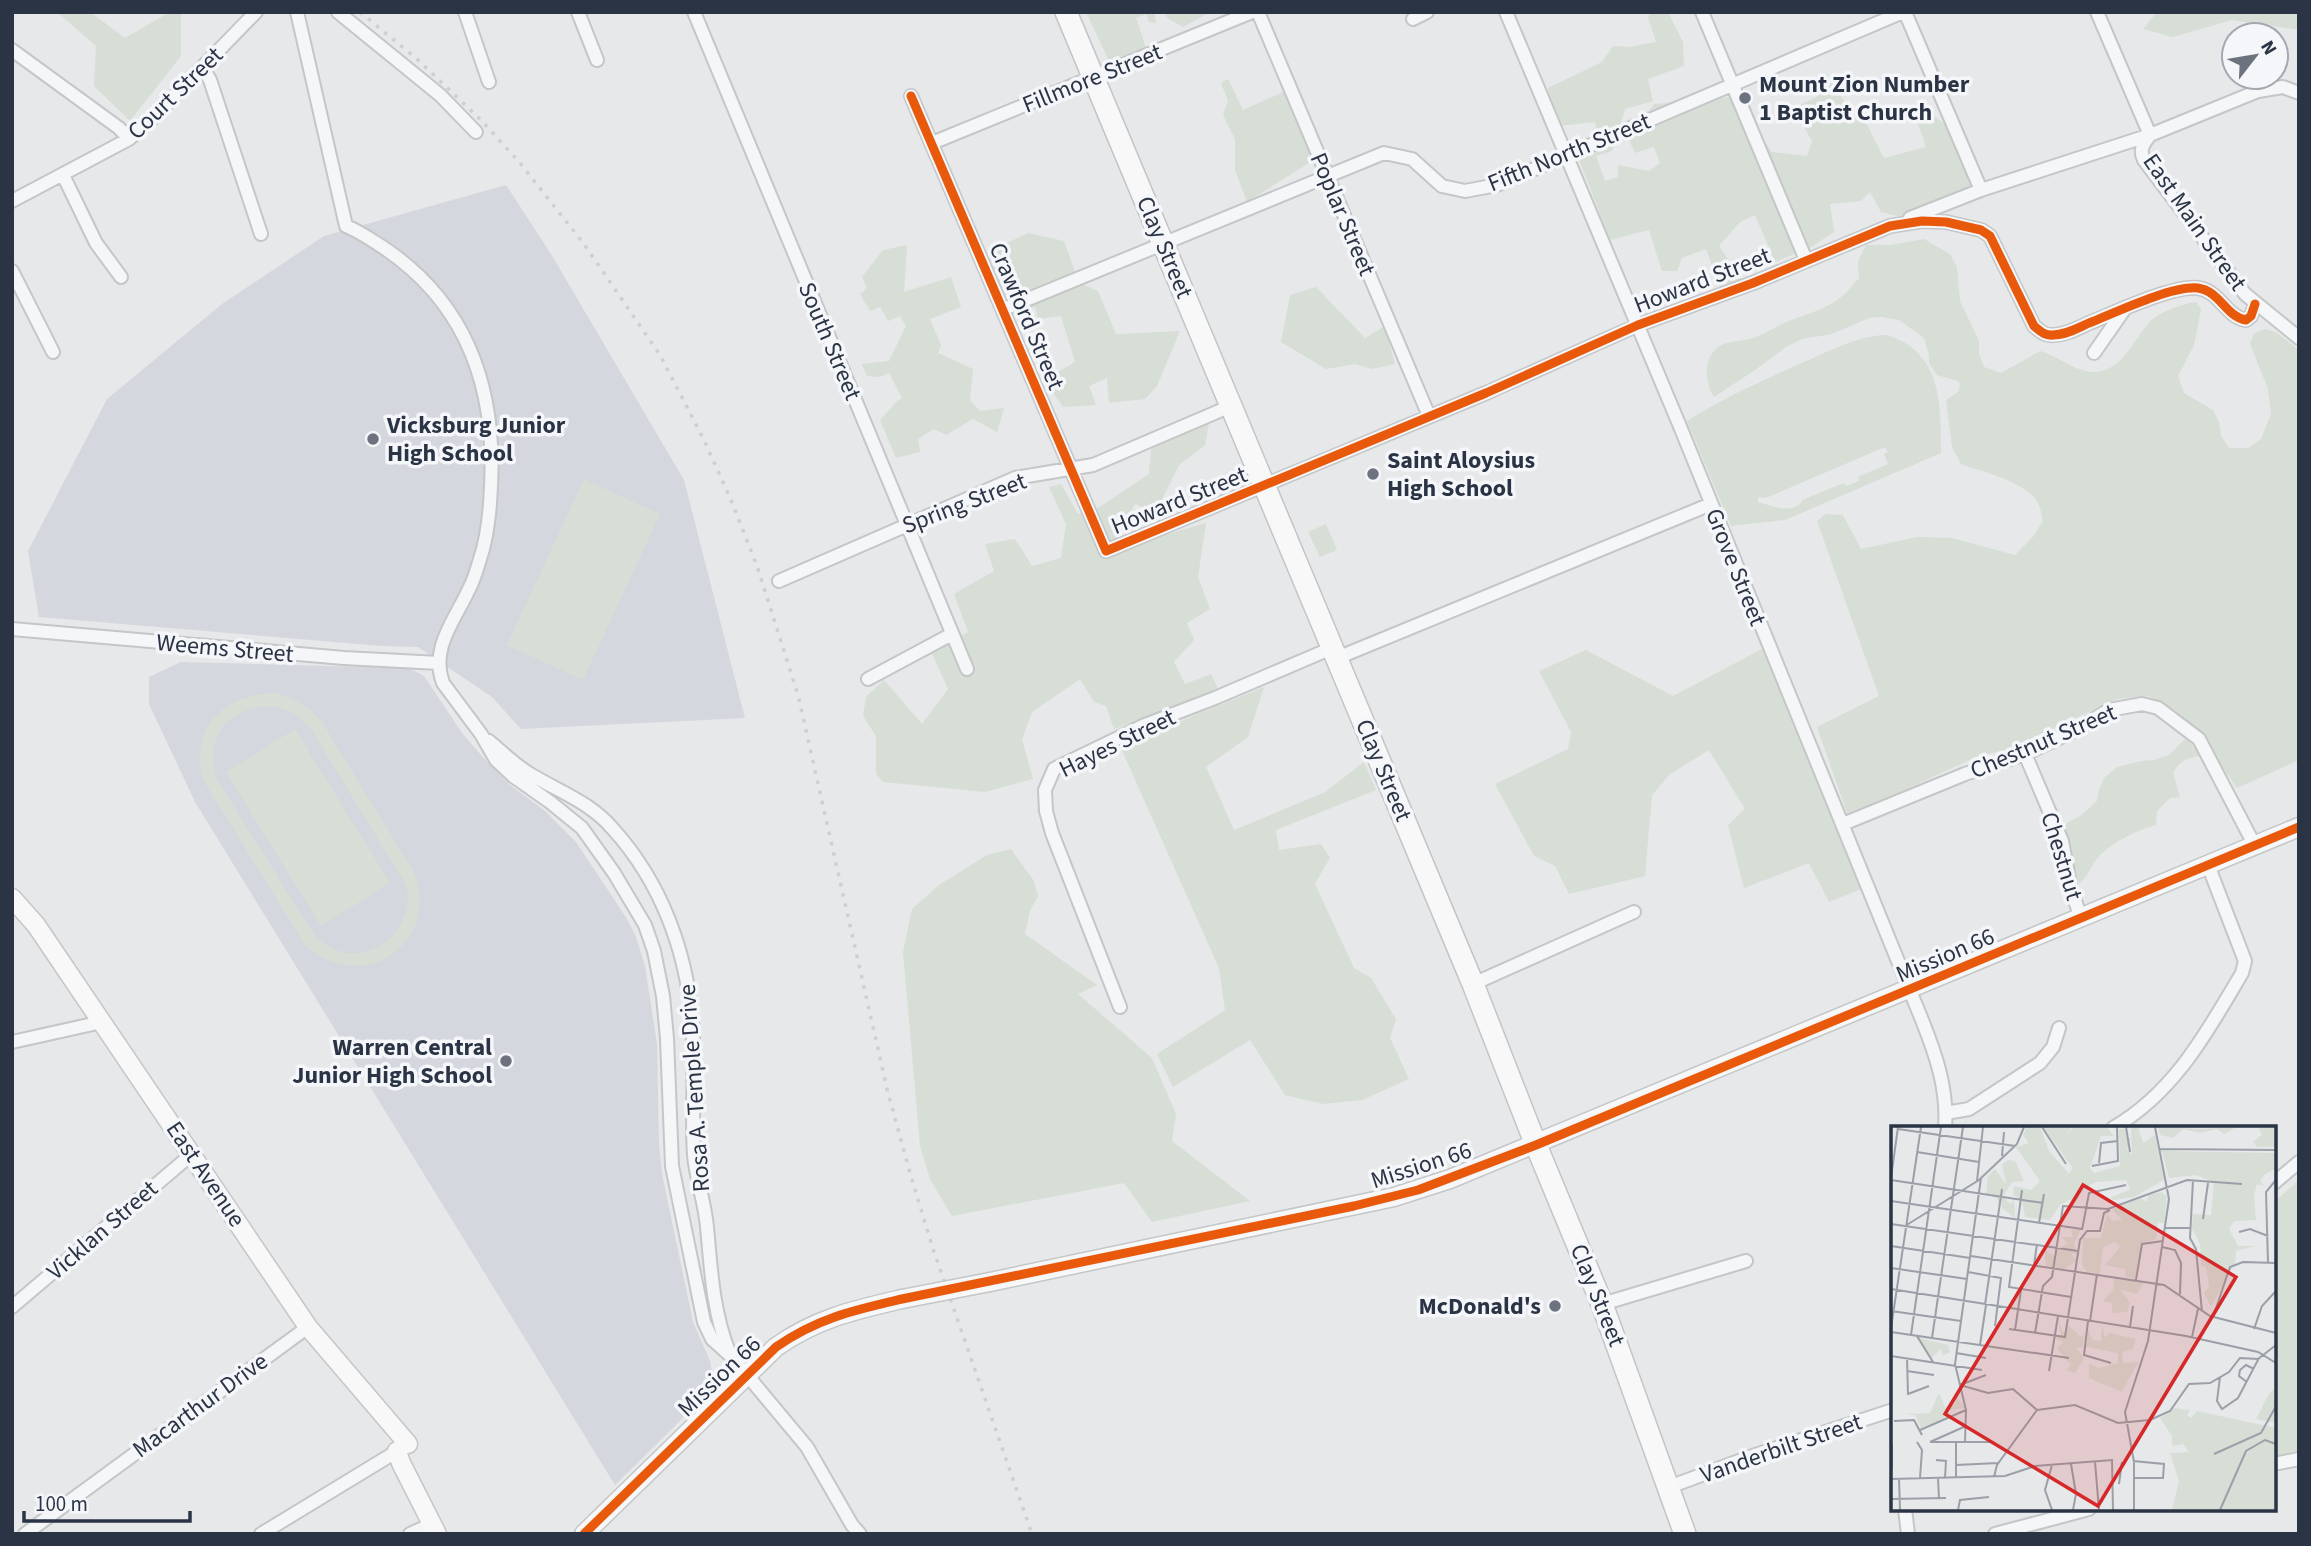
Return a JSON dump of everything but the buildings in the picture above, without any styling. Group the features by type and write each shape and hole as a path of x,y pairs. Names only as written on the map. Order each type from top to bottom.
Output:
{"main road":[{"name":"Clay Street","path":"1066,12 1473,984 1602,1304 1685,1534"}],"street":[{"name":"Court Street","path":"12,201 128,139 151,120 256,12"},
{"path":"297,12 346,226 360,232 398,258 438,296 464,336 484,392 492,460 487,530 470,588 443,639 439,663"},
{"path":"338,12 440,95 476,132"},
{"path":"465,12 489,82"},
{"path":"578,12 597,60"},
{"name":"South Street","path":"694,12 967,669"},
{"name":"Fillmore Street","path":"932,143 1252,12"},
{"name":"Poplar Street","path":"1258,12 1429,416"},
{"path":"1413,19 1427,12"},
{"name":"Grove Street","path":"1506,12 1638,325 1933,1048 1942,1083 1945,1126"},
{"path":"1702,12 1806,260"},
{"path":"1904,12 1981,190"},
{"name":"Fifth North Street","path":"1004,309 1384,153 1412,159 1442,186 1465,191 1497,185 1904,12"},
{"name":"East Main Street","path":"2097,12 2150,135 2143,144 2141,154 2144,160 2245,294 2299,338"},
{"path":"12,50 97,111 119,128 128,139"},
{"path":"203,68 210,80 261,234"},
{"path":"1890,226 1981,190 2150,135 2258,91 2283,87 2299,93"},
{"name":"Crawford Street","path":"911,96 1105,551"},
{"path":"63,175 96,243 121,277"},
{"name":"Howard Street","path":"1105,551 1265,486 1638,325 1733,290 1890,226 1922,221 1946,222 1981,230 1990,236 2034,326 2050,336 2064,334 2126,307 2178,290 2197,288 2220,299 2237,318 2246,320 2251,316 2255,304"},
{"path":"12,271 53,352"},
{"path":"2094,354 2126,307"},
{"name":"Spring Street","path":"779,581 1016,478 1093,465 1231,406"},
{"name":"Hayes Street","path":"1120,1007 1052,833 1046,811 1045,790 1054,769 1144,725 1335,653 1711,504"},
{"name":"Weems Street","path":"12,629 344,658 439,663"},
{"path":"868,679 952,634"},
{"name":"Rosa A. Temple Drive","path":"439,663 443,683 481,734 496,760 582,828 614,873 645,925 654,951 663,996 675,1186 704,1322 712,1339 732,1357 807,1447 852,1525 860,1534"},
{"name":"Chestnut Street","path":"1843,824 1965,774 2025,754 2074,731 2109,710 2142,704 2158,708 2199,739 2255,846"},
{"name":"Rosa A. Temple Drive","path":"481,734 530,775 581,801 614,830 656,892 668,919 678,944 688,990 694,1056 694,1157 707,1221 715,1311 732,1357"},
{"name":"Chestnut","path":"2025,754 2062,841 2071,889 2081,918"},
{"name":"Mission 66","path":"584,1534 776,1347 830,1317 902,1299 1394,1197 1450,1179 2299,827"},
{"path":"2116,1126 2172,1081 2199,1047 2242,974 2245,961 2208,866"},
{"name":"East Avenue","path":"12,898 36,925 308,1327 403,1447 401,1463 435,1529"},
{"path":"1473,984 1634,912"},
{"path":"12,1042 102,1022"},
{"path":"1946,1113 1969,1109 2040,1063 2053,1047 2059,1028"},
{"name":"Vicklan Street","path":"12,1307 192,1154"},
{"path":"2276,1181 2299,1162"},
{"path":"1602,1304 1746,1261"},
{"name":"Macarthur Drive","path":"25,1534 308,1327"},
{"name":"Vanderbilt Street","path":"1669,1487 1758,1454 1891,1411"},
{"path":"261,1534 403,1447"},
{"path":"2276,1464 2299,1459"},
{"path":"1905,1511 1908,1534"},
{"path":"1994,1534 2081,1511"},
{"path":"410,1534 435,1529"}],"shaded area":[{"path":"57,12 90,12 125,38 170,12 181,12 181,56 130,121 94,86 96,46"},
{"path":"1086,12 1157,12 1156,23 1149,22 1146,14 1136,18 1146,48 1109,61"},
{"path":"1164,12 1210,12 1183,27 1167,18"},
{"path":"1652,12 1668,12 1683,42 1684,66 1648,79 1653,101 1625,109 1618,132 1598,136 1595,122 1557,126 1549,109 1548,88 1602,62 1613,46 1629,47 1656,42 1648,17"},
{"path":"2157,12 2299,12 2299,30 2290,29 2290,21 2232,20 2220,21 2220,23 2173,37 2143,29"},
{"path":"1826,73 1854,117 1866,123 1884,158 1926,147 1917,121 1929,112 1952,130 1976,187 1902,217 1881,212 1870,192 1861,201 1830,204 1834,232 1811,247 1775,262 1755,215 1740,222 1719,246 1742,280 1720,288 1706,249 1682,258 1677,271 1662,271 1649,230 1610,240 1578,157 1615,141 1612,151 1596,156 1605,181 1618,177 1618,165 1649,171 1660,163 1654,147 1635,153 1629,140 1654,104 1731,97 1772,152 1807,156 1812,141 1793,108 1817,97 1811,79"},
{"path":"1228,79 1243,110 1288,90 1317,158 1247,202 1235,170 1235,139 1223,115 1228,101 1221,83"},
{"name":"Vicksburg Junior High School","path":"506,185 551,254 684,480 745,718 521,729 492,697 418,647 39,617 28,551 107,399 222,304 324,236"},
{"path":"1028,233 1064,241 1079,283 1098,291 1116,334 1180,331 1157,386 1145,399 1109,403 1107,378 1089,386 1096,405 1063,407 1044,380 1075,362 1061,316 1038,319 1035,307 1009,313 988,252"},
{"path":"1924,239 1950,254 1957,267 1960,301 1979,341 1979,354 1984,367 2001,373 2040,351 2082,370 2105,370 2119,361 2156,317 2176,307 2196,302 2201,309 2194,345 2178,376 2184,393 2213,410 2219,422 2221,436 2229,448 2248,448 2261,439 2271,414 2268,389 2250,344 2254,333 2265,329 2276,332 2299,350 2299,760 2237,788 2198,732 2175,710 2148,696 2117,699 2008,749 1976,757 1848,816 1817,727 1879,696 1817,521 1826,514 1843,515 1861,549 1917,537 1952,538 2015,555 2032,538 2043,521 2040,508 2033,496 2018,485 1961,464 1952,447 1946,400 1958,392 1960,385 1958,381 1937,375 1929,363 1924,338 1899,320 1869,318 1832,334 1802,339 1786,347 1714,397 1707,371 1709,358 1721,345 1757,337 1824,308 1841,297 1859,278 1858,261 1866,245 1891,245"},
{"path":"907,245 904,292 951,277 961,307 930,319 941,345 938,353 973,369 970,400 980,411 1004,408 997,432 973,419 946,435 934,429 918,439 920,452 896,458 880,420 902,398 889,373 880,377 867,376 862,364 889,361 906,326 900,316 888,321 880,307 870,311 860,294 867,288 862,277 883,250"},
{"path":"1316,287 1365,338 1385,326 1395,364 1372,369 1355,364 1326,369 1281,342 1290,295"},
{"path":"1886,335 1904,343 1918,353 1928,366 1938,398 1941,453 1785,520 1731,526 1687,421 1774,375 1844,345","holes":["1885,447 1888,452 1884,454 1888,464 1858,477 1859,481 1846,486 1844,483 1802,500 1791,508 1758,502 1758,497 1766,498"]},
{"path":"1210,417 1205,445 1179,465 1156,512 1135,504 1126,519 1120,517 1113,528 1133,544 1206,523 1198,577 1210,609 1187,623 1194,640 1174,662 1185,684 1211,674 1219,691 1114,729 1106,706 1094,702 1080,679 1032,712 1022,739 1033,779 985,792 883,782 876,774 876,736 863,716 866,697 884,680 922,724 948,689 931,651 968,632 954,594 994,571 985,544 1015,539 1032,566 1061,558 1066,524 1049,487 1061,484 1078,514 1095,510 1149,474 1151,449"},
{"path":"584,479 660,514 583,680 507,645"},
{"path":"1326,524 1337,550 1320,557 1308,532"},
{"path":"1762,649 1864,888 1829,902 1809,863 1744,888 1728,825 1745,809 1709,750 1670,774 1652,795 1645,876 1569,894 1555,866 1534,856 1495,784 1568,749 1571,732 1539,671 1586,650 1673,696"},
{"name":"Warren Central Junior High School","path":"181,662 407,668 419,673 424,676 462,733 482,756 510,785 545,811 576,842 627,919 645,966 657,1044 662,1174 693,1322 710,1361 712,1374 708,1386 680,1421 615,1485 195,802 149,704 149,677"},
{"path":"1264,687 1248,737 1206,767 1234,830 1325,792 1364,762 1376,790 1276,830 1279,850 1321,844 1330,858 1315,884 1354,968 1371,978 1396,1019 1390,1038 1409,1079 1362,1100 1323,1104 1285,1095 1250,1040 1173,1087 1157,1054 1225,1010 1219,968 1120,746"},
{"path":"274,693 288,697 306,707 322,722 415,874 420,900 416,922 406,941 390,956 371,964 349,966 327,960 305,945 203,780 201,744 214,717 226,707 256,695","holes":["276,706 295,714 311,729 406,885 408,898 401,923 385,942 361,953 348,953 330,947 315,936 216,778 214,748 218,735 234,716 246,710"]},
{"path":"295,729 390,883 321,926 226,772"},
{"path":"2186,738 2202,756 2185,760 2173,773 2180,797 2170,798 2157,811 2156,825 2127,837 2106,850 2097,858 2080,883 2074,875 2062,826 2080,816 2097,801 2105,777 2117,767 2169,755"},
{"path":"1011,849 1034,881 1038,896 1030,911 1025,934 1097,985 1078,994 1152,1058 1176,1114 1172,1141 1250,1201 1152,1222 1124,1183 952,1216 930,1179 920,1146 903,952 912,909 939,885 987,855"},
{"path":"2299,1180 2299,1451 2276,1457 2276,1200"}],"railway":[{"path":"360,12 418,60 481,120 520,163 584,244 660,355 704,440 731,500 757,566 798,695 887,1089 910,1173 933,1249 1032,1534"}],"cycle path":[{"path":"911,96 1106,551 1486,393 1638,325 1753,283 1890,226 1922,221 1946,222 1981,230 1990,236 2034,326 2048,335 2067,333 2144,301 2187,288 2206,290 2233,314 2246,320 2251,316 2255,304"},
{"path":"584,1534 776,1347 821,1322 852,1311 902,1299 1354,1206 1418,1190 1536,1145 2299,827"}],"place":[{"name":"Mount Zion Number 1 Baptist Church","path":"1745,98"},
{"name":"Vicksburg Junior High School","path":"373,439"},
{"name":"Saint Aloysius High School","path":"1373,474"},
{"name":"Warren Central Junior High School","path":"506,1061"},
{"name":"McDonald's","path":"1555,1306"}]}
